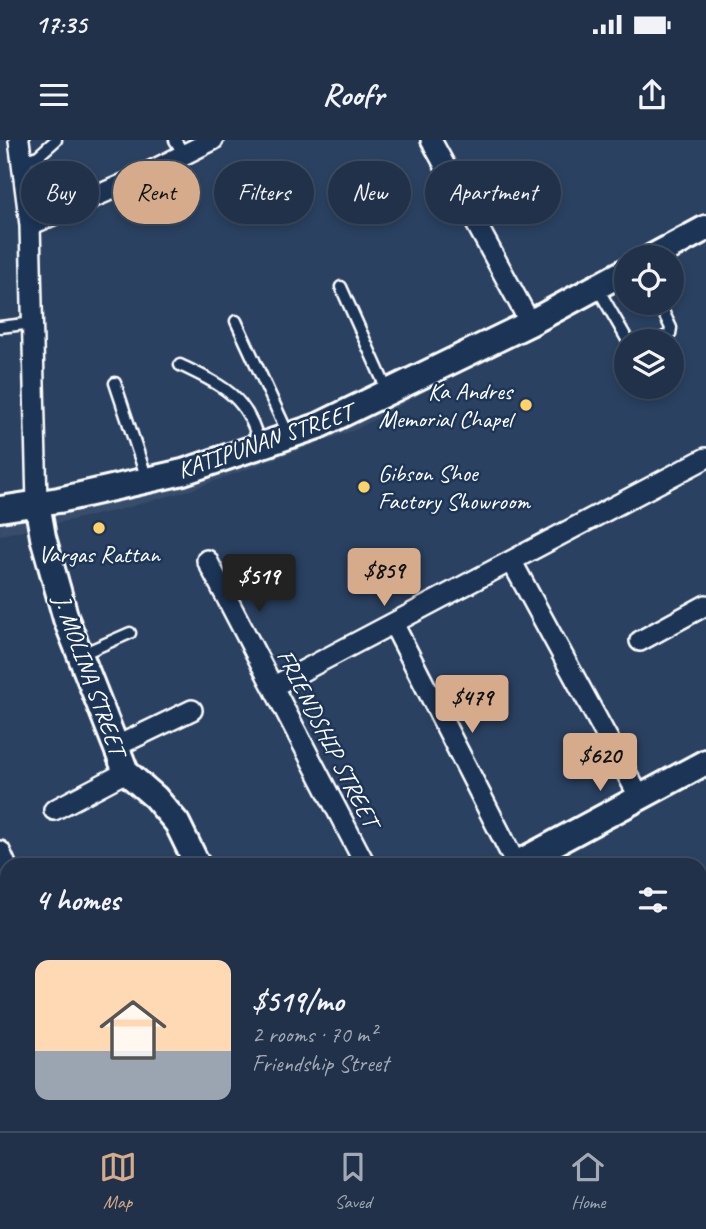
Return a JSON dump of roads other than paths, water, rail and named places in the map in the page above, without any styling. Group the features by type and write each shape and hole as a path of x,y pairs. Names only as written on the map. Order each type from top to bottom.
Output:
{"street":[{"path":"19,140 22,161"},
{"path":"37,503 30,225 180,148 213,140"},
{"path":"431,140 530,323"},
{"path":"674,245 706,228"},
{"name":"KATIPUNAN STREET","path":"0,509 147,480 289,437 347,415 614,278"},
{"path":"274,686 706,458"},
{"name":"J. MOLINA STREET","path":"37,503 43,537 79,656 126,772 155,797 177,823 194,858"},
{"name":"FRIENDSHIP STREET","path":"208,560 362,858"},
{"path":"512,562 640,798"},
{"path":"640,641 706,605"},
{"path":"394,625 513,858"},
{"path":"115,747 192,710"},
{"path":"527,858 706,762"},
{"path":"54,810 126,772"}],"lane":[{"path":"22,161 38,156 56,140"},
{"path":"341,287 388,394"},
{"path":"597,287 621,329"},
{"path":"236,321 289,437"},
{"path":"0,327 34,323"},
{"path":"180,365 233,393 255,424 260,447"},
{"path":"115,383 147,480"},
{"path":"79,656 130,633"}],"place":[{"name":"Ka Andres Memorial Chapel","path":"526,405"},
{"name":"Gibson Shoe Factory Showroom","path":"364,487"},
{"name":"Vargas Rattan","path":"99,528"}]}
